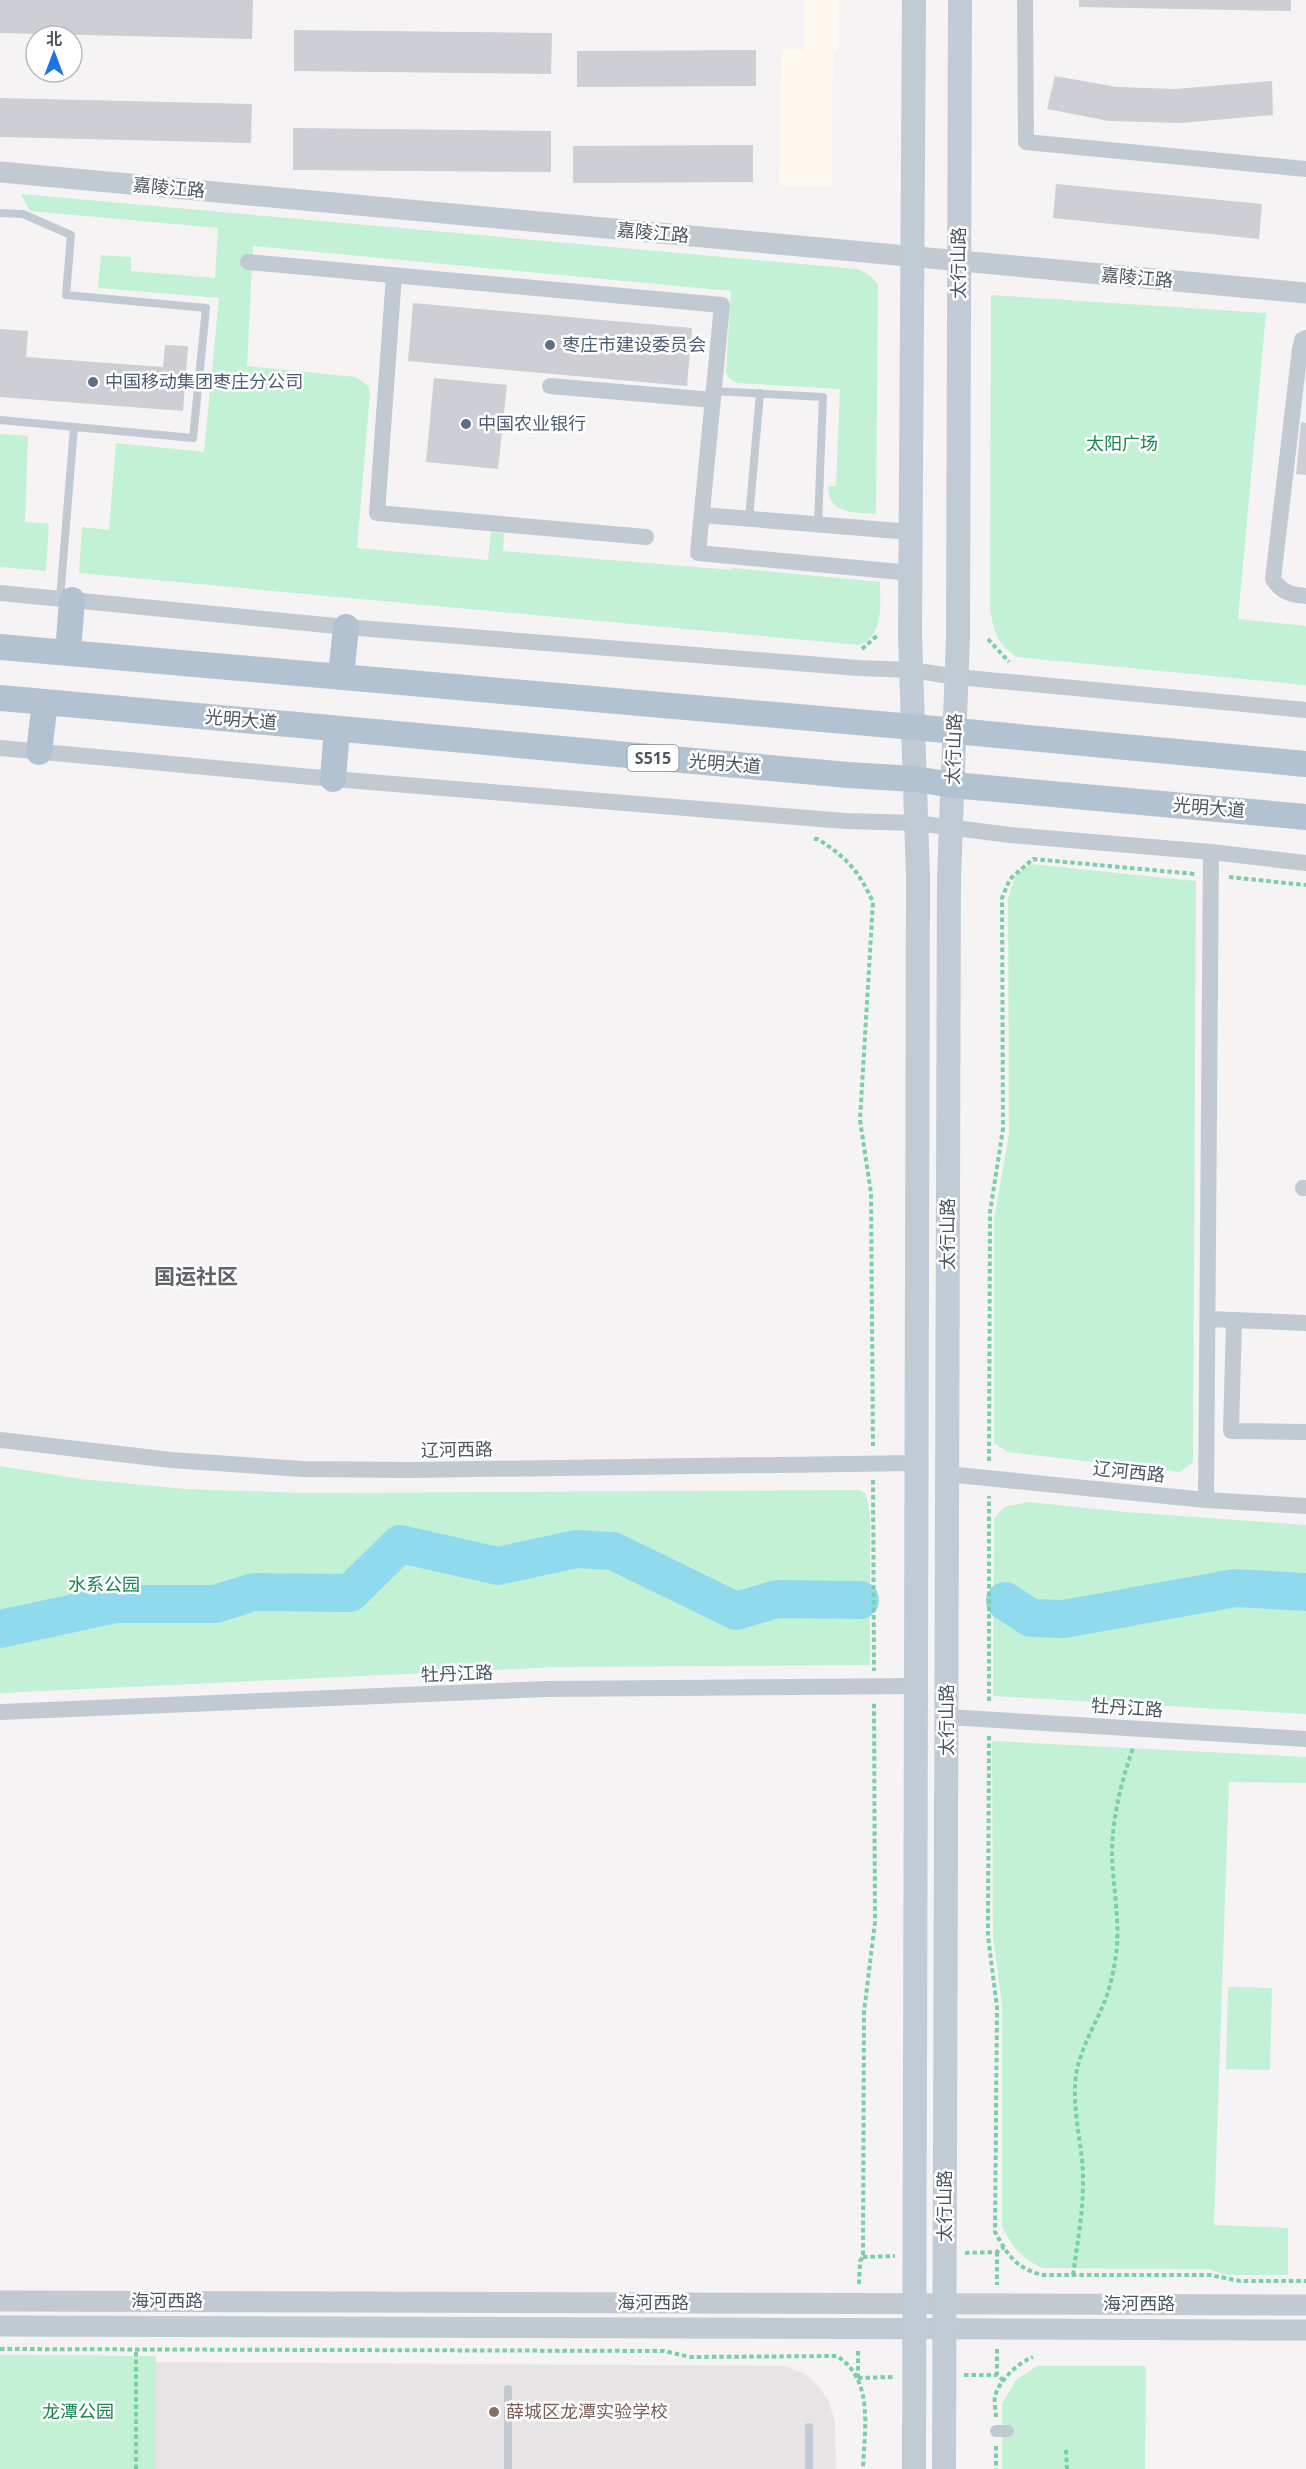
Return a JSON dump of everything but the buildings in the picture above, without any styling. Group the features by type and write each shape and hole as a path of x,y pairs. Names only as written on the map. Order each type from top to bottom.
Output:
{"main road":[{"name":"太行山路","path":"914,0 911,532 911,670 916,823 914,2469"},
{"name":"太行山路","path":"944,2469 951,829 957,676 960,0"},
{"path":"66,600 68,653"},
{"path":"341,677 346,627"},
{"path":"0,647 1306,764"},
{"name":"光明大道","path":"0,698 849,776 915,778 953,785 1306,817"},
{"path":"39,752 45,702"},
{"path":"333,779 337,729"}],"street":[{"path":"1025,0 1026,142 1306,169"},
{"name":"嘉陵江路","path":"0,172 1306,293"},
{"path":"248,262 722,305 698,553 911,573"},
{"path":"394,275 377,513 645,537"},
{"path":"1306,338 1302,340 1300,349 1273,579 1279,588 1291,595 1306,596"},
{"path":"550,386 713,396"},
{"path":"702,515 911,532"},
{"path":"0,593 346,627 846,667 911,670 1306,710"},
{"path":"0,748 333,779 844,821 916,823 951,829 1211,852 1306,863"},
{"path":"1206,1500 1211,852"},
{"path":"1209,1319 1306,1323"},
{"path":"1234,1321 1231,1431 1306,1432"},
{"name":"辽河西路","path":"0,1440 124,1456 282,1468 409,1470 916,1463"},
{"name":"辽河西路","path":"947,1474 1206,1500 1306,1506"},
{"name":"牡丹江路","path":"0,1712 546,1689 916,1686"},
{"name":"牡丹江路","path":"946,1717 1306,1738"},
{"name":"海河西路","path":"0,2301 1306,2305"},
{"name":"海河西路","path":"0,2326 1306,2330"}],"lane":[{"path":"0,213 23,214 71,235 66,295 206,309 193,438 0,420"},
{"path":"713,396 760,393 823,397 818,526"},
{"path":"749,519 760,393"},
{"path":"66,600 74,427"},
{"path":"508,2389 508,2469"},
{"path":"808,2469 809,2427"}],"path":[{"path":"859,652 879,634"},
{"path":"988,639 1007,662"},
{"path":"842,855 860,876 873,902 860,1120 871,1193 875,1922 864,2012 863,2257 860,2261"},
{"path":"1199,874 1033,859 1010,879 1002,898 1003,1129 990,1212 988,1936 998,2007 995,2232 1014,2262 1026,2271 1043,2275 1210,2275 1240,2281 1306,2281"},
{"path":"1223,877 1306,885"},
{"path":"1073,2275 1083,2184 1075,2096 1076,2075 1081,2054 1105,2001 1112,1977 1117,1947 1112,1855 1114,1819 1122,1780 1133,1748"},
{"path":"997,2252 1004,2247"},
{"path":"0,2349 664,2351 690,2357 837,2356 858,2378 864,2395 863,2469"},
{"path":"136,2349 136,2469"},
{"path":"995,2394 1023,2361 1033,2357"},
{"path":"997,2375 1004,2382"},
{"path":"1066,2450 1067,2469"}],"shaded area":[{"path":"804,0 839,0 838,51 833,51 832,185 779,185 781,50 804,50"},
{"name":"薛城区龙潭实验学校","path":"156,2362 786,2366 807,2375 820,2388 829,2402 835,2422 836,2469 156,2469"}],"green space":[{"path":"21,194 857,269 863,272 872,277 878,285 876,514 844,510 832,502 829,495 828,486 836,486 840,389 737,383 726,373 731,291 253,246 247,366 356,377 368,386 370,393 357,548 488,560 491,532 504,533 503,551 731,570 732,568 880,582 879,619 873,635 859,645 79,573 82,527 109,530 116,443 204,452 219,298 98,288 101,255 131,257 131,271 215,278 218,228 30,211"},
{"name":"太阳广场","path":"991,295 1266,313 1238,619 1306,626 1306,685 1017,657 1004,647 997,636 990,608"},
{"path":"0,434 28,436 25,522 49,524 46,571 0,567"},
{"path":"1030,864 1196,881 1193,1462 1180,1472 1008,1452 994,1443 994,1219 1009,1134 1008,899 1015,877"},
{"name":"水系公园","path":"0,1466 81,1479 185,1489 304,1493 859,1490 866,1494 870,1513 870,1665 556,1667 0,1693"},
{"path":"1029,1502 1126,1512 1306,1525 1306,1714 993,1696 994,1519 1004,1507"},
{"path":"992,1741 1306,1757 1306,1783 1229,1782 1214,2225 1288,2228 1288,2275 1226,2275 1208,2269 1043,2268 1023,2256 1005,2233 1002,2226 1002,2006 993,1937"},
{"path":"1228,1987 1272,1988 1270,2070 1226,2069"},
{"name":"龙潭公园","path":"0,2355 156,2356 156,2469 0,2469"},
{"path":"1037,2366 1146,2366 1145,2469 1002,2469 1002,2404 1016,2380"}],"waterway":[{"path":"0,1629 116,1604 215,1604 254,1592 350,1593 400,1544 498,1566 576,1549 613,1551 736,1611 777,1599 860,1600"},
{"path":"1005,1601 1031,1618 1064,1619 1235,1588 1306,1592"}],"place":[{"name":"枣庄市建设委员会","path":"550,345"},
{"name":"中国移动集团枣庄分公司","path":"93,382"},
{"name":"中国农业银行","path":"466,424"},
{"name":"薛城区龙潭实验学校","path":"494,2412"}],"district":[{"name":"国运社区","path":"196,1277"}]}
